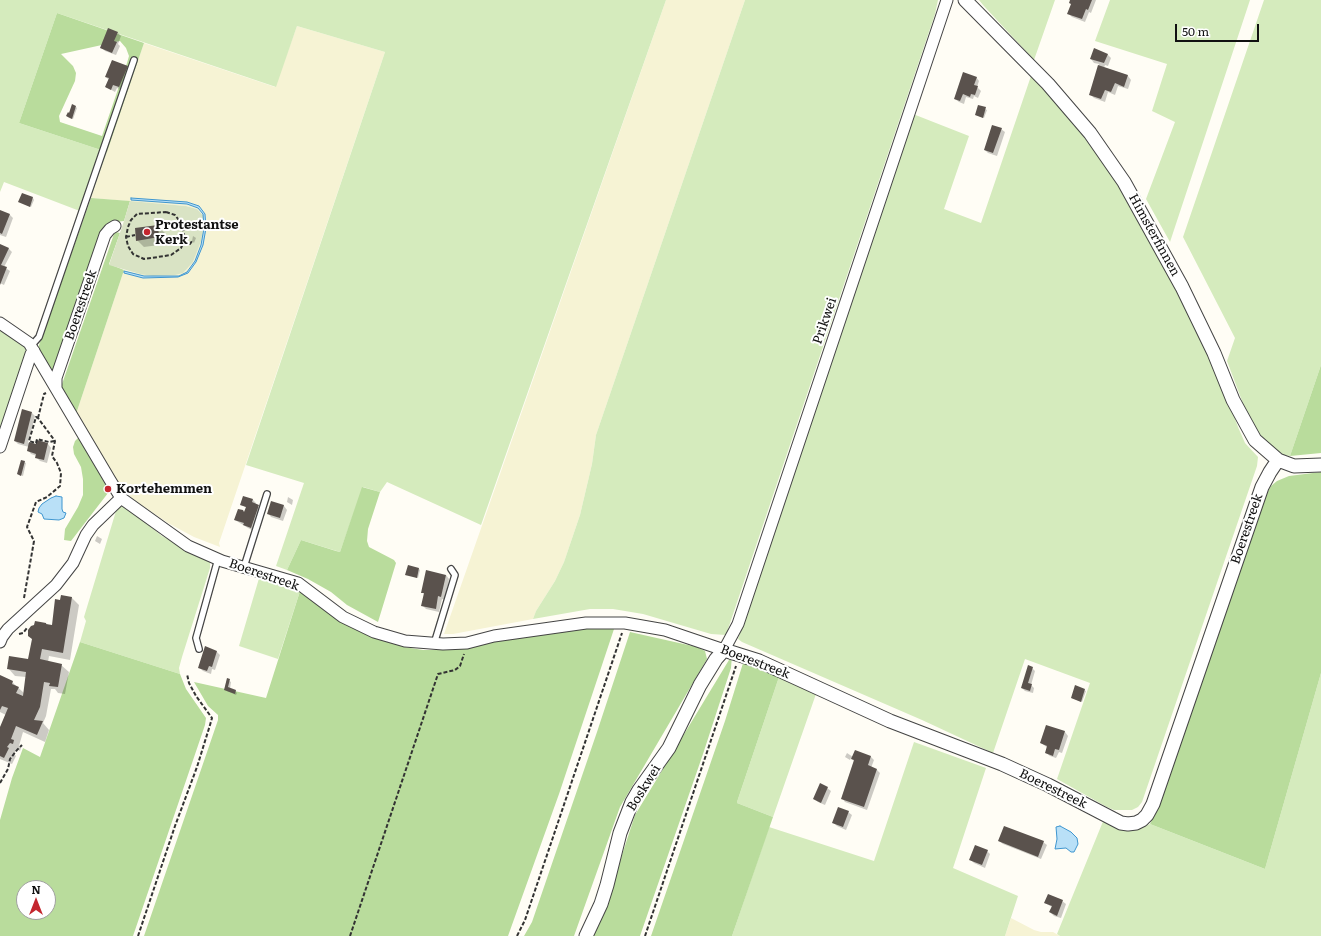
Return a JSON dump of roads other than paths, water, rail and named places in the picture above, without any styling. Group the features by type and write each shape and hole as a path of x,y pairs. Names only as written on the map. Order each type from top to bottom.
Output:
{"street":[{"name":"Prikwei","path":"724,650 738,624 947,0"},
{"name":"Himsterfinnen","path":"965,0 1048,84 1090,133 1124,182 1182,287 1214,353 1233,400 1255,440 1278,460 1294,466 1321,465"},
{"name":"Boerestreek","path":"56,388 56,378 105,234 115,226"},
{"name":"Boerestreek","path":"0,323 29,343 121,498 188,546 218,559 298,583 343,617 374,632 405,641 434,644 467,643 494,636 586,623 625,623 665,630 759,661 930,738 1002,764 1048,785 1113,819 1128,824 1136,823 1147,814 1152,804 1262,487 1278,460"},
{"path":"0,447 32,349"},
{"path":"0,642 8,629 58,583 73,563 86,535 93,525 121,498"},
{"name":"Boskwei","path":"586,936 601,904 620,834 632,802 669,748 700,685 716,659 724,650"}],"lane":[{"path":"32,349 39,337 134,60"},
{"path":"244,567 267,494"},
{"path":"199,649 196,638 218,559"},
{"path":"434,644 455,575 451,570"}],"water":[{"path":"131,198 187,202 199,206 205,214 206,228 203,245 196,262 188,273 178,277 143,278 124,273 124,271 144,276 179,276 187,272 195,261 201,245 204,228 203,214 198,208 187,204 131,200"},
{"path":"56,496 62,497 62,509 63,512 66,513 64,518 59,520 44,519 42,514 38,512 39,508 42,504"},
{"path":"1060,826 1071,832 1077,838 1078,844 1074,852 1071,852 1066,848 1055,849 1057,839 1056,827"}],"place":[{"name":"Protestantse Kerk","path":"147,232"},
{"name":"Kortehemmen","path":"108,489"}]}
